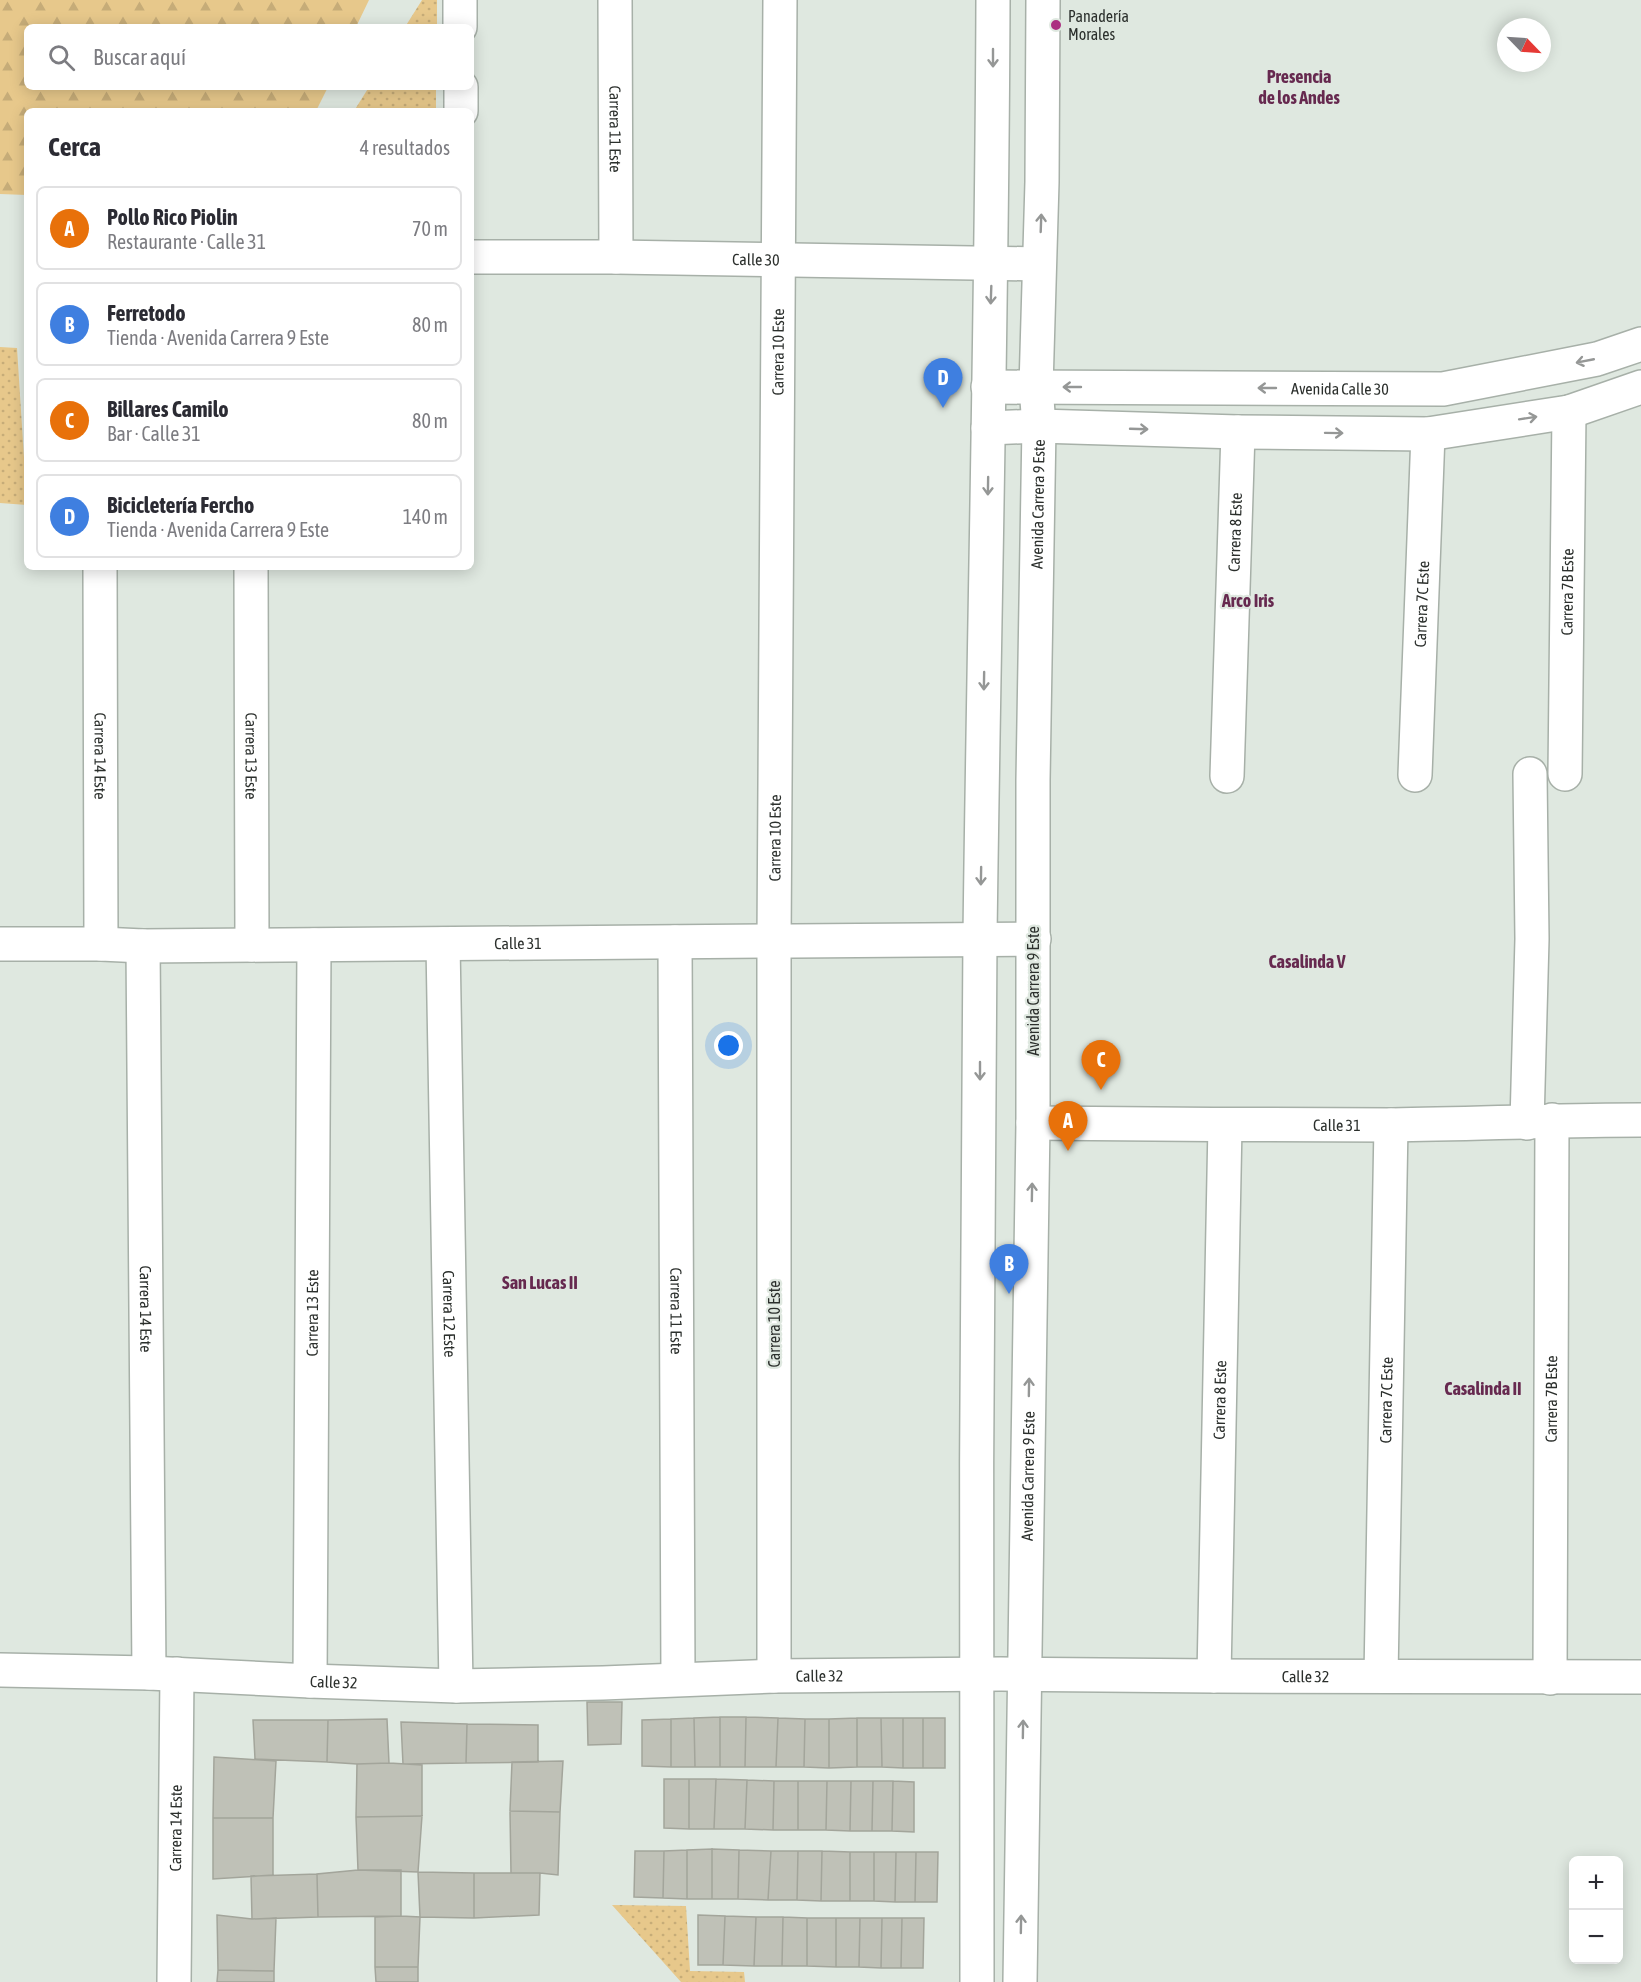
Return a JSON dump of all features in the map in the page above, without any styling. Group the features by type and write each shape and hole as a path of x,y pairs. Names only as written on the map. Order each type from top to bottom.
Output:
{"street":[{"path":"460,0 460,24"},
{"name":"Carrera 11 Este","path":"615,0 616,257"},
{"name":"Carrera 10 Este","path":"774,1676 774,942 780,0"},
{"path":"977,1982 976,1674 980,939 988,387 992,264 993,0"},
{"name":"Avenida Carrera 9 Este","path":"1020,1982 1033,1123 1032,780 1039,426 1036,387 1043,0"},
{"path":"461,90 461,108"},
{"name":"Calle 30","path":"474,256 1040,264"},
{"name":"Avenida Calle 30","path":"988,387 1443,389 1597,359 1641,344"},
{"path":"988,428 1039,426 1238,432 1428,434 1569,412 1641,387"},
{"name":"Carrera 7B Este","path":"1565,774 1569,412"},
{"name":"Carrera 8 Este","path":"1227,776 1238,432"},
{"name":"Carrera 7C Este","path":"1415,775 1428,434"},
{"name":"Carrera 14 Este","path":"100,570 101,944"},
{"name":"Carrera 13 Este","path":"251,570 252,945"},
{"name":"Carrera 7B Este","path":"1530,774 1532,939 1540,1121 1550,1678"},
{"name":"Calle 31","path":"0,944 143,946 1034,939"},
{"name":"Carrera 11 Este","path":"675,942 678,1678"},
{"name":"Carrera 12 Este","path":"443,944 456,1686"},
{"name":"Carrera 13 Este","path":"310,1681 314,945"},
{"name":"Carrera 14 Este","path":"143,946 174,1982"},
{"name":"Calle 31","path":"1033,1123 1391,1125 1641,1120"},
{"name":"Carrera 8 Este","path":"1214,1676 1225,1125"},
{"name":"Carrera 7C Este","path":"1381,1676 1391,1125"},
{"name":"Calle 32","path":"0,1670 163,1673 456,1686 603,1683 678,1678 976,1674 1641,1677"}],"green space":[{"path":"0,0 369,0 357,24 24,24 24,90 326,90 318,108 24,108 24,195 0,194"},
{"path":"422,0 437,0 437,24 407,24"},
{"path":"367,90 436,90 436,108 356,108"},
{"path":"0,347 17,348 24,458 24,505 0,503"},
{"path":"612,1905 686,1906 690,1971 744,1972 745,1982 681,1982"}],"building":[{"path":"587,1702 622,1702 621,1744 588,1745"},
{"path":"720,1717 746,1717 745,1767 720,1767"},
{"path":"720,1717 720,1767 695,1767 694,1718"},
{"path":"746,1717 778,1718 776,1767 745,1767"},
{"path":"694,1718 695,1767 671,1767 671,1719"},
{"path":"778,1718 805,1719 804,1767 776,1767"},
{"path":"857,1718 881,1718 882,1767 857,1767"},
{"path":"857,1718 857,1767 829,1768 829,1719"},
{"path":"881,1718 903,1718 903,1768 882,1767"},
{"path":"903,1718 923,1718 923,1768 903,1768"},
{"path":"923,1718 945,1718 945,1768 923,1768"},
{"path":"387,1719 389,1763 327,1762 328,1720"},
{"path":"671,1719 671,1767 642,1766 642,1720"},
{"path":"805,1719 829,1719 829,1768 804,1767"},
{"path":"253,1720 328,1720 327,1762 255,1759"},
{"path":"401,1722 467,1724 466,1763 403,1764"},
{"path":"467,1724 538,1725 538,1762 466,1763"},
{"path":"214,1757 276,1761 273,1818 213,1818"},
{"path":"563,1761 560,1812 510,1811 512,1762"},
{"path":"357,1764 422,1765 422,1816 356,1817"},
{"path":"664,1779 689,1779 689,1829 664,1828"},
{"path":"689,1779 716,1779 714,1829 689,1829"},
{"path":"716,1779 747,1780 745,1829 714,1829"},
{"path":"747,1780 774,1781 773,1830 745,1829"},
{"path":"774,1781 798,1781 798,1830 773,1830"},
{"path":"798,1781 827,1781 826,1830 798,1830"},
{"path":"827,1781 851,1781 850,1831 826,1830"},
{"path":"851,1781 873,1781 872,1831 850,1831"},
{"path":"873,1781 893,1781 892,1831 872,1831"},
{"path":"893,1781 914,1782 914,1832 892,1831"},
{"path":"510,1811 560,1812 558,1875 511,1873"},
{"path":"422,1816 418,1872 358,1870 356,1817"},
{"path":"213,1818 273,1818 273,1875 213,1879"},
{"path":"712,1849 712,1899 687,1899 687,1850"},
{"path":"712,1849 739,1850 738,1899 712,1899"},
{"path":"687,1850 687,1899 663,1898 664,1851"},
{"path":"739,1850 771,1851 768,1900 738,1899"},
{"path":"635,1851 664,1851 663,1898 634,1897"},
{"path":"771,1851 798,1851 797,1900 768,1900"},
{"path":"798,1851 822,1851 821,1901 797,1900"},
{"path":"822,1851 850,1852 850,1901 821,1901"},
{"path":"850,1852 874,1852 874,1901 850,1901"},
{"path":"874,1852 896,1852 895,1902 874,1901"},
{"path":"896,1852 916,1852 915,1902 895,1902"},
{"path":"916,1852 938,1852 937,1902 915,1902"},
{"path":"358,1870 401,1870 401,1916 318,1917 317,1874"},
{"path":"418,1872 474,1873 474,1918 420,1917"},
{"path":"474,1873 540,1873 539,1915 474,1918"},
{"path":"317,1874 318,1917 252,1919 251,1876"},
{"path":"217,1915 252,1919 276,1918 274,1971 218,1970"},
{"path":"698,1915 725,1916 723,1965 698,1965"},
{"path":"725,1916 756,1917 754,1966 723,1965"},
{"path":"375,1917 420,1917 418,1967 375,1967"},
{"path":"756,1917 783,1917 782,1966 754,1966"},
{"path":"783,1917 807,1918 807,1966 782,1966"},
{"path":"807,1918 836,1918 836,1967 807,1966"},
{"path":"836,1918 860,1918 859,1967 836,1967"},
{"path":"860,1918 882,1918 881,1968 859,1967"},
{"path":"882,1918 902,1918 901,1968 881,1968"},
{"path":"902,1918 924,1918 923,1968 901,1968"},
{"path":"375,1967 418,1967 418,1982 376,1982"},
{"path":"218,1970 274,1971 274,1982 217,1982"}],"place":[{"name":"Panadería Morales","path":"1056,25"},
{"name":"Bicicletería Fercho","path":"943,408"},
{"name":"Billares Camilo","path":"1101,1090"},
{"name":"Pollo Rico Piolin","path":"1068,1151"},
{"name":"Ferretodo","path":"1009,1294"}],"district":[{"name":"Presencia de los Andes","path":"1299,88"},
{"name":"Arco Iris","path":"1248,601"},
{"name":"Casalinda V","path":"1307,962"},
{"name":"San Lucas II","path":"540,1283"},
{"name":"Casalinda II","path":"1483,1389"}]}
